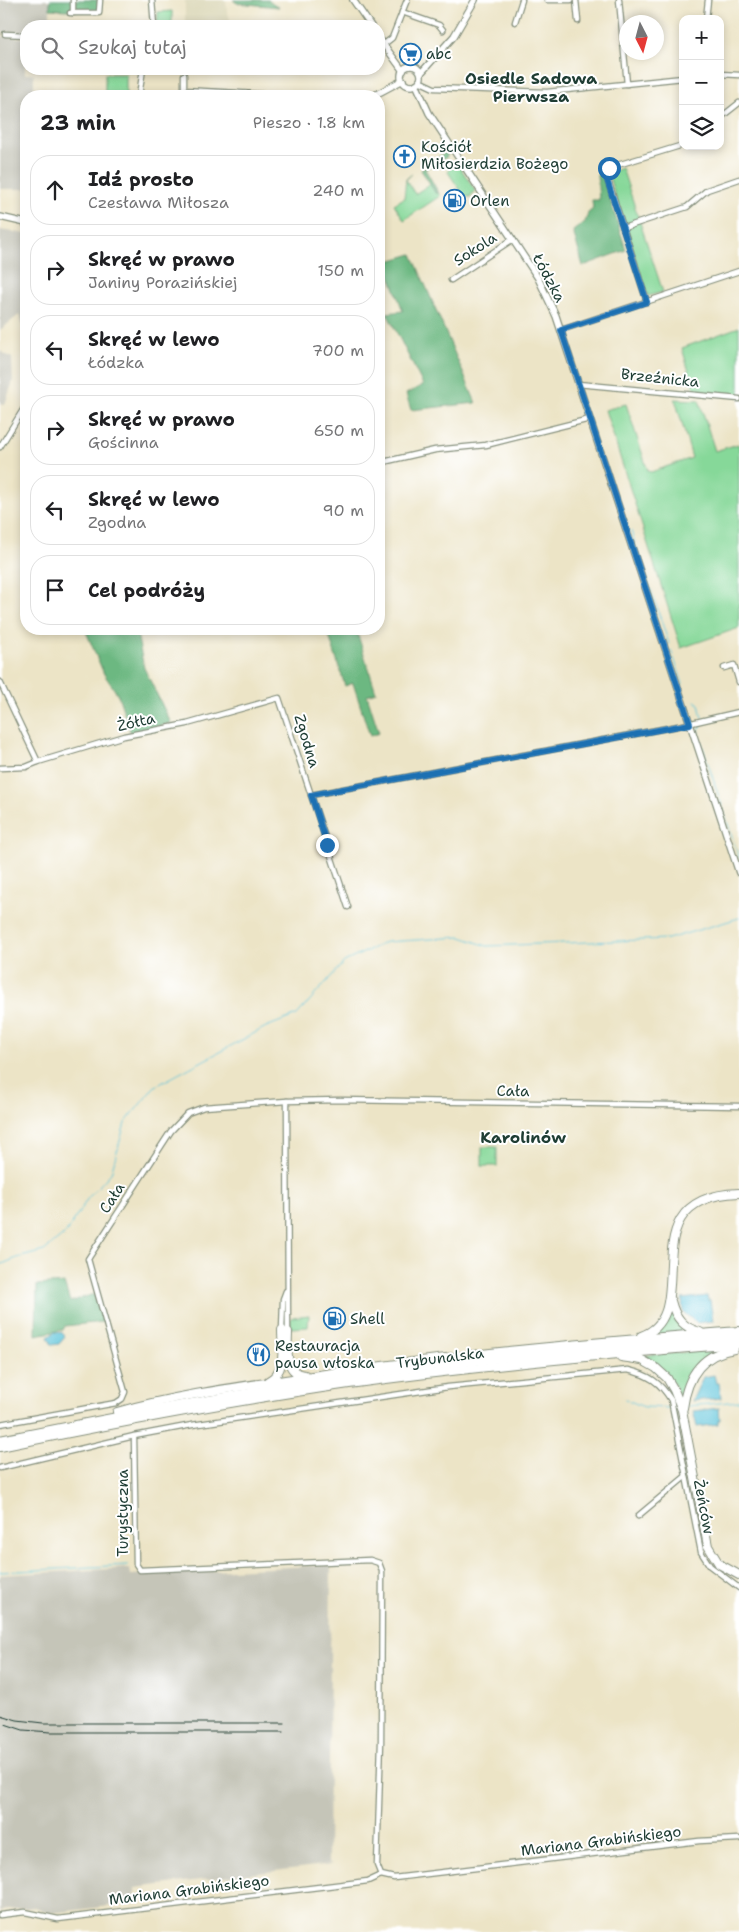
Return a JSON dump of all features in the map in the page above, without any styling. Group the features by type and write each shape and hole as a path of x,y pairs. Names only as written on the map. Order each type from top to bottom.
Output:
{"highway":[{"path":"615,1340 643,1336 655,1329 665,1316 670,1296 671,1245 675,1231 683,1217 716,1198 739,1194"},
{"path":"670,1296 674,1312 682,1323 695,1331 712,1333"},
{"path":"285,1331 290,1368 297,1374 312,1376"},
{"path":"259,1384 273,1378 280,1370 285,1331"},
{"path":"77,1424 154,1402 312,1376 447,1358 615,1340 739,1331"},
{"name":"Trybunalska","path":"0,1440 228,1396 356,1376 524,1356 739,1338"},
{"path":"682,1410 685,1390 696,1370 712,1355 739,1346"},
{"name":"Trybunalska","path":"0,1447 136,1419 301,1391 473,1368 594,1356 739,1346"},
{"path":"594,1356 637,1359 656,1368 672,1385 682,1410 708,1546 719,1564 739,1575"}],"main road":[{"path":"353,0 366,20"},
{"path":"384,90 403,80 416,83 419,70 454,36 475,0"},
{"path":"385,50 406,69 419,70"},
{"path":"403,80 406,69"},
{"name":"Łódzka","path":"416,83 429,113 543,287 561,330 692,723 739,873"},
{"path":"0,217 20,222"}],"street":[{"path":"73,0 71,13 99,13 100,0"},
{"path":"152,0 154,20"},
{"path":"385,46 392,38 407,0"},
{"path":"515,22 522,0"},
{"path":"547,0 571,0"},
{"path":"576,0 578,21"},
{"path":"619,0 627,84"},
{"path":"706,15 708,0"},
{"path":"402,12 439,26 443,30"},
{"path":"4,34 20,35"},
{"path":"724,74 739,75"},
{"path":"140,90 142,75"},
{"path":"184,75 184,90"},
{"path":"416,83 434,88 547,92 679,78"},
{"path":"724,115 739,103"},
{"path":"647,302 607,172 611,167 679,146"},
{"path":"624,228 686,208 707,190 739,179"},
{"name":"Sokola","path":"451,280 513,239"},
{"path":"561,330 739,271"},
{"name":"Brzeźnicka","path":"578,384 739,399"},
{"path":"0,447 20,415"},
{"path":"385,462 435,450 486,446 590,419"},
{"path":"724,668 734,665 739,682"},
{"path":"0,682 38,762"},
{"name":"Żółta","path":"0,768 26,767 124,736 187,724 279,698"},
{"name":"Zgodna","path":"279,698 348,907"},
{"path":"311,795 692,723 739,712"},
{"path":"285,1331 287,1101"},
{"name":"Cała","path":"0,1424 116,1403 124,1396 125,1392 88,1259 180,1119 188,1113 204,1107 287,1101 739,1106"},
{"path":"0,1468 134,1436 448,1387 628,1370 644,1374 655,1380 671,1400 686,1476"},
{"name":"Turystyczna","path":"134,1436 136,1564 140,1570 370,1560 379,1564 382,1571 381,1742 377,1865 381,1875"},
{"name":"Żeńców","path":"638,1516 686,1476 703,1557 714,1571 739,1588"},
{"name":"Mariana Grabińskiego","path":"0,1916 25,1912 58,1919 368,1881 381,1875 394,1878 738,1838"}],"shaded area":[{"path":"0,0 50,0 50,16 62,16 62,20 20,20 20,33 0,32"},
{"path":"185,0 226,0 227,12 230,20 185,20"},
{"path":"0,36 20,38 20,75 34,75 34,90 20,90 20,189 0,189"},
{"path":"0,230 20,233 20,318 19,315 0,330"},
{"path":"0,351 12,358 13,381 5,404 0,404"},
{"path":"331,1565 328,1862 332,1864 135,1888 136,1903 51,1913 35,1907 0,1911 0,1575 130,1568 131,1575"}],"green space":[{"path":"50,0 98,0 98,12 50,9"},
{"path":"233,0 268,0 279,7 237,3"},
{"path":"172,11 172,20 157,20 158,12"},
{"path":"105,75 126,75 126,90 105,90"},
{"path":"444,153 447,153 447,157 425,169 437,190 437,194 421,170"},
{"path":"454,163 457,163 475,190 470,197 464,196 448,172"},
{"path":"622,168 663,292 648,296 610,180 611,172"},
{"path":"412,174 406,180 415,194 430,184 435,193 438,192 440,196 404,220 394,204 404,198 406,179"},
{"path":"602,174 626,250 583,266 573,231 585,222 588,213 593,209 592,200 599,200 597,175"},
{"path":"412,254 476,403 411,410 406,394 423,385 387,313 403,311 385,262"},
{"path":"739,327 739,396 695,392 682,348"},
{"path":"675,399 699,400 715,451 738,444 739,448 739,628 681,648 605,410 626,404 648,471 651,472 692,458"},
{"path":"88,635 137,635 144,668 171,723 131,734 118,695 104,674"},
{"path":"329,635 358,635 376,692 367,695 379,733 370,736 353,683 345,686"},
{"path":"482,1147 497,1147 497,1166 482,1166"},
{"path":"64,1283 70,1302 94,1294 103,1322 65,1326 63,1330 36,1335 37,1285"},
{"path":"670,1309 691,1332 652,1335 664,1323"},
{"path":"309,1315 308,1327 291,1328 290,1320 293,1317"},
{"path":"714,1350 693,1369 686,1379 680,1399 674,1384 637,1356"}],"water":[{"path":"707,1296 708,1300 710,1300 713,1321 697,1323 683,1312 682,1299"},
{"path":"55,1332 63,1333 65,1337 59,1344 52,1345 48,1337"},
{"path":"714,1375 716,1383 719,1383 721,1398 692,1401 703,1377"},
{"path":"719,1408 720,1420 718,1420 718,1424 697,1427 693,1411"}],"waterway":[{"path":"631,531 641,561"},
{"path":"643,566 669,644"},
{"path":"671,650 683,684"},
{"path":"695,701 699,704 702,718"},
{"path":"700,736 698,731 703,723"},
{"path":"700,739 739,858"},
{"path":"0,1265 17,1258 44,1251 66,1233 88,1198 111,1173 125,1123 154,1087 266,1027 297,1015 344,962 386,942 461,937 487,946 668,939 739,918"},
{"path":"700,1372 710,1362"},
{"path":"625,1399 644,1407 669,1408"},
{"path":"688,1406 739,1401"},
{"path":"0,1572 128,1565"}],"railway":[{"path":"0,1715 17,1720 43,1723 285,1723"},
{"path":"5,1724 23,1730 51,1732 283,1732"}],"place":[{"name":"abc","path":"410,54"},
{"name":"Kościół Miłosierdzia Bożego","path":"405,156"},
{"name":"Orlen","path":"454,201"},
{"name":"Shell","path":"334,1319"},
{"name":"Restauracja pausa włoska","path":"259,1355"}],"district":[{"name":"Osiedle Sadowa Pierwsza","path":"531,87"},
{"name":"Karolinów","path":"523,1137"}],"route":[{"path":"327,845 311,795 690,724 561,330 647,302 606,177 609,168"}]}
